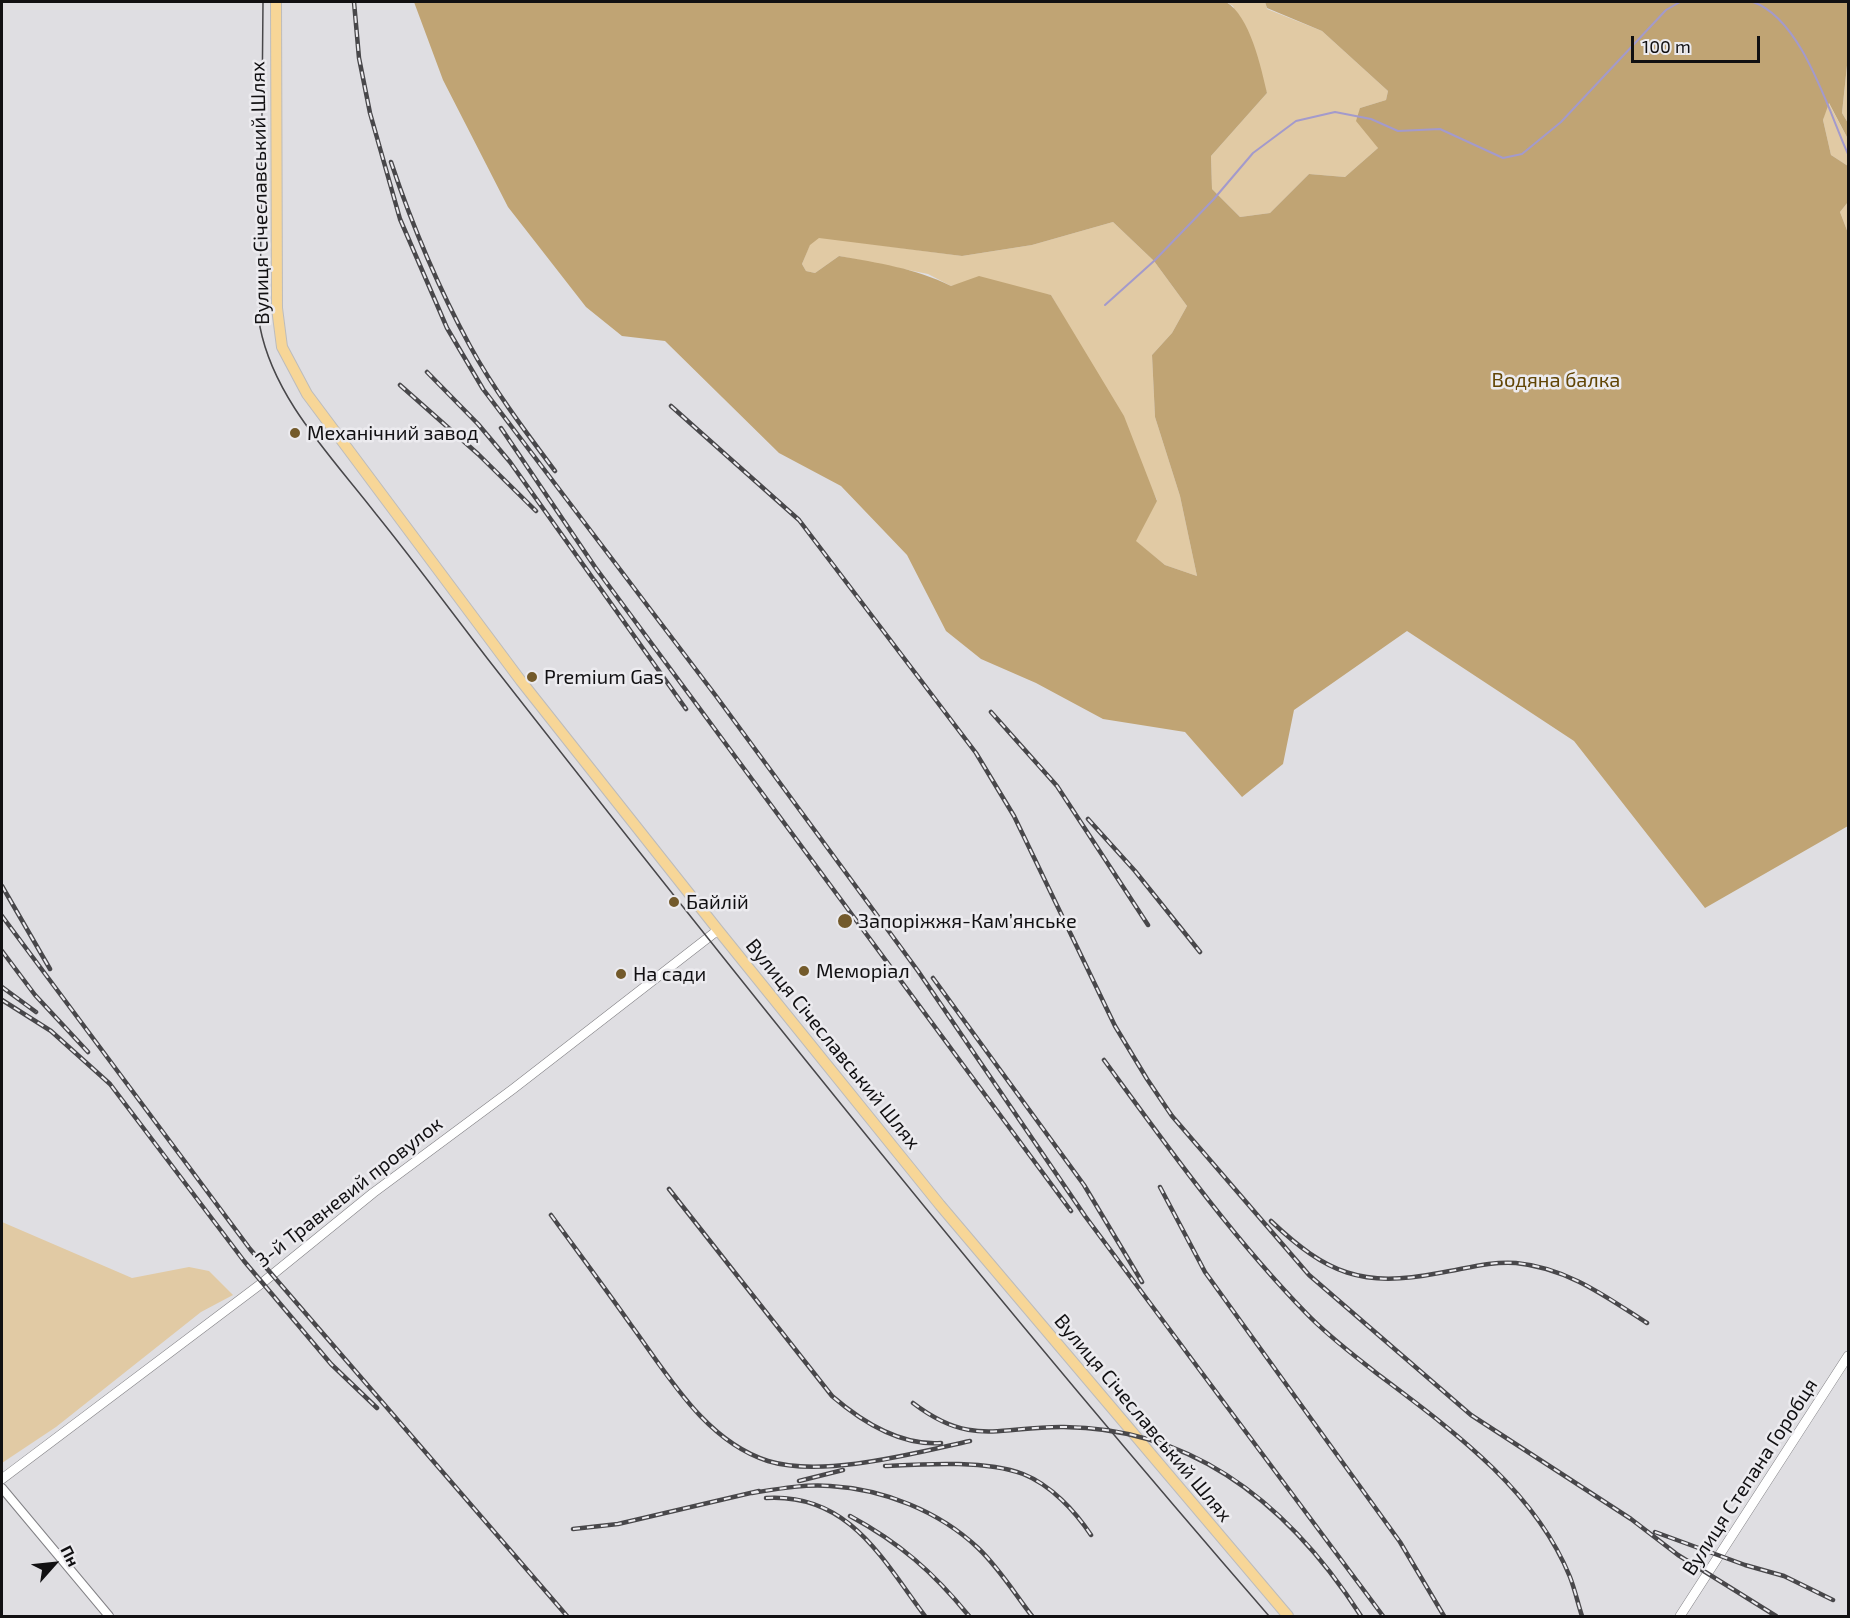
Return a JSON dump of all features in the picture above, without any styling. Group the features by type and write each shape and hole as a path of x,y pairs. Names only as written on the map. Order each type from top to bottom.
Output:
{"main road":[{"name":"Вулиця Січеславський Шлях","path":"276,2 277,308 280,337 287,357 325,420 422,551 718,930 940,1205 1288,1617"},
{"name":"3-й Травневий провулок","path":"2,1479 262,1283 373,1192 513,1089 718,930"},
{"name":"Вулиця Степана Горобця","path":"1680,1617 1848,1356"}],"street":[{"path":"2,1488 109,1617"}],"shaded area":[{"path":"1226,2 1265,2 1267,9 1322,31 1388,91 1386,100 1360,108 1378,148 1345,177 1309,174 1270,213 1240,217 1212,189 1211,156 1267,93 1233,6"},
{"path":"1848,56 1848,123 1842,113"},
{"path":"1828,102 1848,139 1848,166 1831,155 1823,120"},
{"path":"1848,202 1848,233 1840,212"},
{"path":"1113,222 1154,261 1187,306 1172,333 1152,355 1155,417 1180,496 1197,576 1165,565 1135,541 1157,500 1085,354 1051,295 964,283 951,286 928,274 839,256 815,273 806,271 802,264 810,244 819,237 962,256 1032,245"},
{"path":"2,1222 132,1278 189,1267 209,1271 233,1295 201,1312 56,1427 2,1463"}],"green space":[{"name":"Водяна балка","path":"414,2 1226,2 1242,18 1248,30 1258,56 1267,93 1211,156 1212,189 1240,217 1270,213 1309,174 1345,177 1378,148 1356,121 1360,108 1386,100 1388,91 1322,31 1267,8 1265,2 1848,2 1848,56 1842,113 1848,123 1848,139 1829,103 1823,120 1831,155 1848,166 1848,202 1840,212 1848,233 1848,826 1705,908 1574,741 1407,631 1294,710 1283,764 1242,797 1185,732 1103,719 1036,683 981,659 946,631 907,555 841,486 779,453 665,341 622,336 586,307 508,207 443,80","holes":["1113,222 1154,261 1187,306 1172,333 1152,355 1155,417 1180,496 1197,576 1165,565 1136,541 1157,501 1124,416 1051,295 979,276 951,286 910,270 839,256 815,273 806,271 802,264 810,245 819,238 962,256 1032,245"]}],"waterway":[{"path":"1105,305 1154,261 1213,200 1253,153 1296,121 1335,112 1371,119 1398,131 1440,129 1503,158 1522,154 1561,122 1666,10 1680,2"},
{"path":"1753,2 1770,12 1786,27 1799,46 1822,91 1848,154"}],"tram line":[{"path":"263,2 260,327 267,353 291,403 324,449 487,658 775,1022 970,1262 1269,1616"}],"railway":[{"path":"354,2 359,58 370,113 400,219 447,328 483,389 716,696 918,971 1085,1216 1383,1616"},
{"path":"391,162 427,256 470,346 521,425 555,471"},
{"path":"427,372 478,424 510,462 594,580"},
{"path":"400,385 478,454 536,511"},
{"path":"671,406 799,520 976,753 1014,816 1115,1026 1147,1079 1172,1116 1309,1275 1471,1415 1631,1519 1678,1555 1776,1616"},
{"path":"501,428 595,567 1071,1211"},
{"path":"595,581 686,709"},
{"path":"991,712 1057,786 1148,925"},
{"path":"1088,819 1135,871 1200,952"},
{"path":"2,886 50,969"},
{"path":"2,916 250,1249 567,1616"},
{"path":"2,951 35,995 88,1052"},
{"path":"933,978 1084,1185 1142,1282"},
{"path":"2,987 36,1012"},
{"path":"2,1000 51,1031 110,1084 244,1261 331,1364 377,1408"},
{"path":"1104,1060 1226,1222 1306,1313 1348,1351 1460,1438 1512,1488 1535,1515 1554,1545 1570,1577 1582,1616"},
{"path":"1160,1187 1205,1272 1400,1542 1444,1616"},
{"path":"669,1189 832,1396 868,1423 882,1430 911,1440 941,1443"},
{"path":"551,1215 674,1385 707,1422 725,1438 746,1451 768,1461 790,1466 815,1467 869,1462 970,1441"},
{"path":"1271,1221 1310,1254 1328,1265 1347,1272 1388,1279 1497,1263 1535,1266 1585,1285 1647,1323"},
{"path":"913,1403 952,1426 970,1430 987,1432 1064,1427 1112,1431 1157,1442 1199,1459 1237,1482 1272,1509 1304,1541 1334,1577 1361,1616"},
{"path":"885,1466 973,1465 1023,1474 1043,1485 1062,1500 1091,1535"},
{"path":"799,1481 843,1470"},
{"path":"752,1493 800,1486 830,1486 870,1492 909,1504 946,1523 978,1548 1032,1616"},
{"path":"573,1529 618,1524 759,1491"},
{"path":"766,1498 795,1499 820,1506 841,1518 878,1552 925,1616"},
{"path":"850,1516 885,1537 915,1560 969,1616"},
{"path":"1655,1532 1745,1565 1784,1576 1833,1600"}],"place":[{"name":"Механічний завод","path":"295,433"},
{"name":"Premium Gas","path":"532,677"},
{"name":"Байлій","path":"674,902"},
{"name":"Запоріжжя-Кам’янське","path":"845,921"},
{"name":"Меморіал","path":"804,971"},
{"name":"На сади","path":"621,974"}]}
